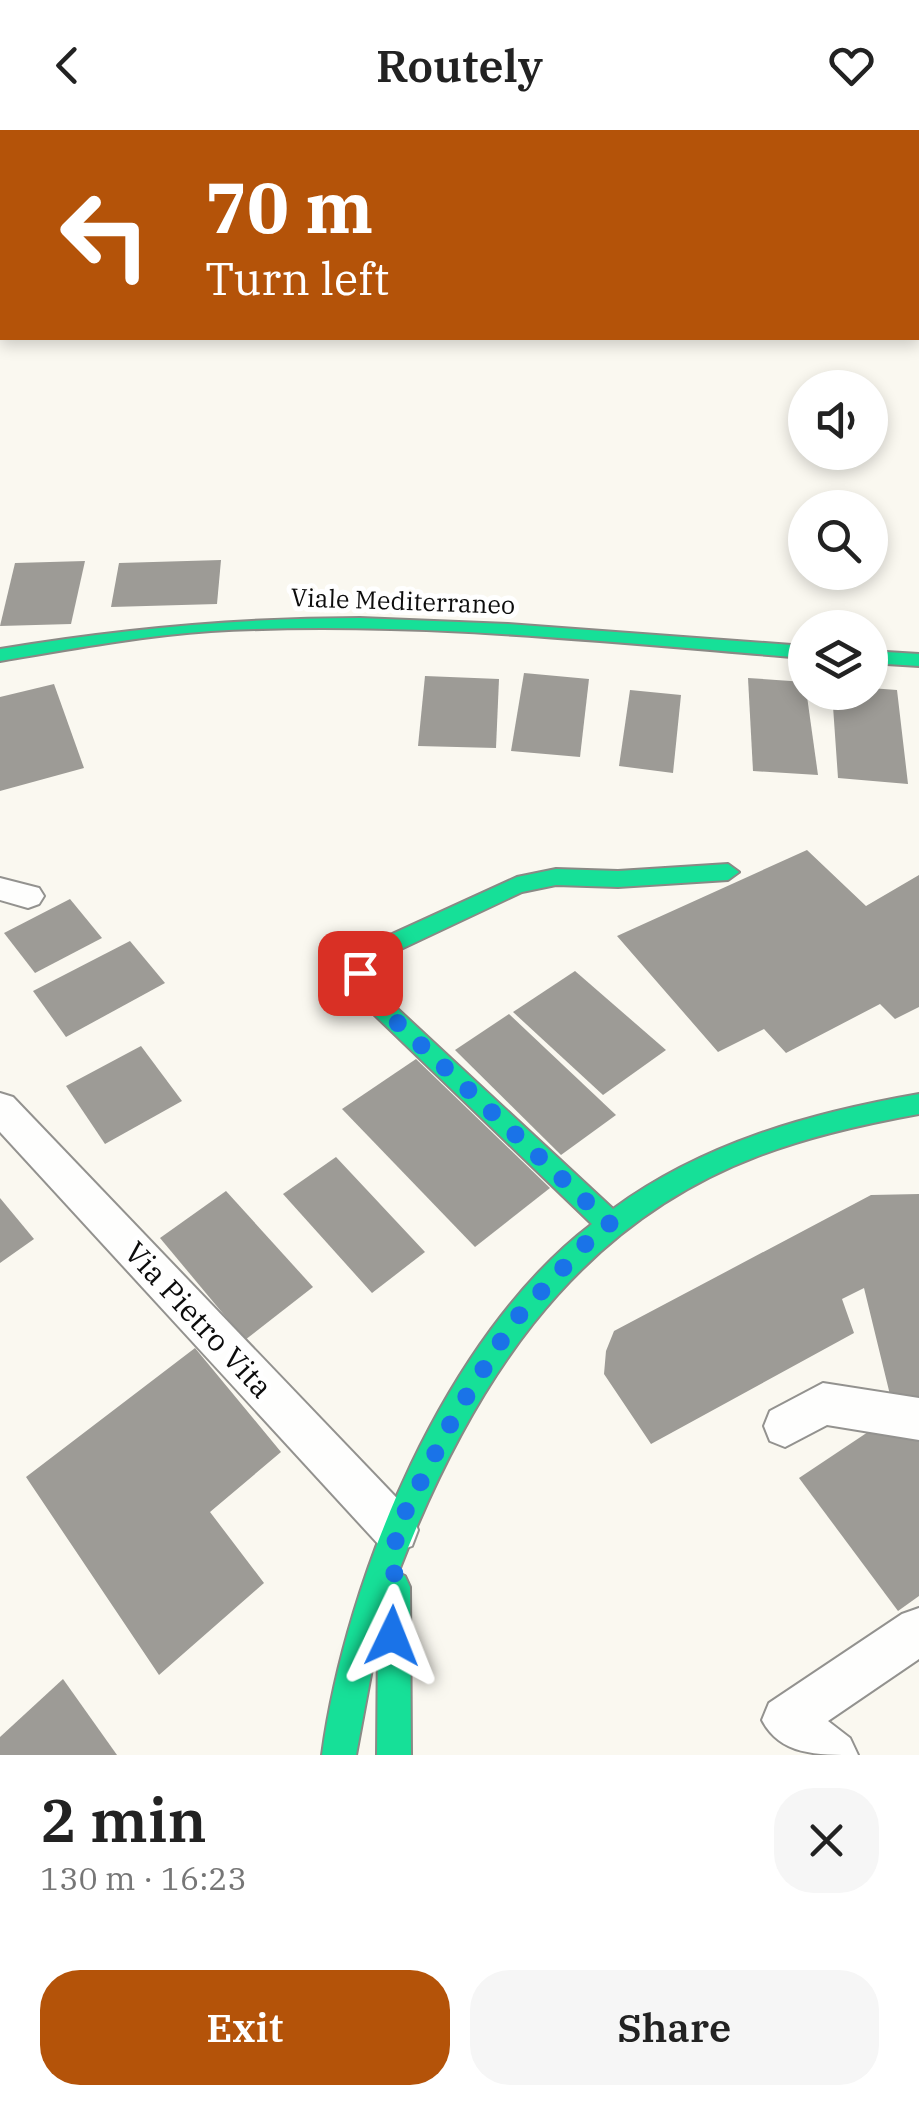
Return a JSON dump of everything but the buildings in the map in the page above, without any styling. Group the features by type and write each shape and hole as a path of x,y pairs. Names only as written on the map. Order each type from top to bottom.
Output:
{"street":[{"name":"Viale Mediterraneo","path":"0,655 184,629 390,624 788,651"},
{"path":"888,657 919,660"},
{"path":"610,1224 365,992 360,973 376,951 517,885 556,877 618,879 728,872"},
{"path":"339,1755 352,1658 396,1530 456,1413 513,1322 588,1241 680,1176 768,1135 869,1109 919,1104"},
{"name":"Via Pietro Vita","path":"0,1108 396,1530"},
{"path":"785,1426 823,1404 919,1419"},
{"path":"394,1755 391,1671 396,1530"},
{"path":"833,1755 786,1720 919,1631"}],"traffic: fast":[{"path":"0,655 158,631 285,623 508,629 788,651"},
{"path":"888,658 919,660"},
{"path":"610,1224 365,992 360,973 376,951 517,885 556,877 618,879 728,872"},
{"path":"339,1755 359,1644 382,1572 411,1503 488,1358 553,1277 596,1236 693,1173 801,1130 919,1104"},
{"path":"394,1587 394,1755"}],"route":[{"path":"360,973 365,992 610,1224 588,1241 513,1322 456,1413 396,1530 392,1636"}]}
